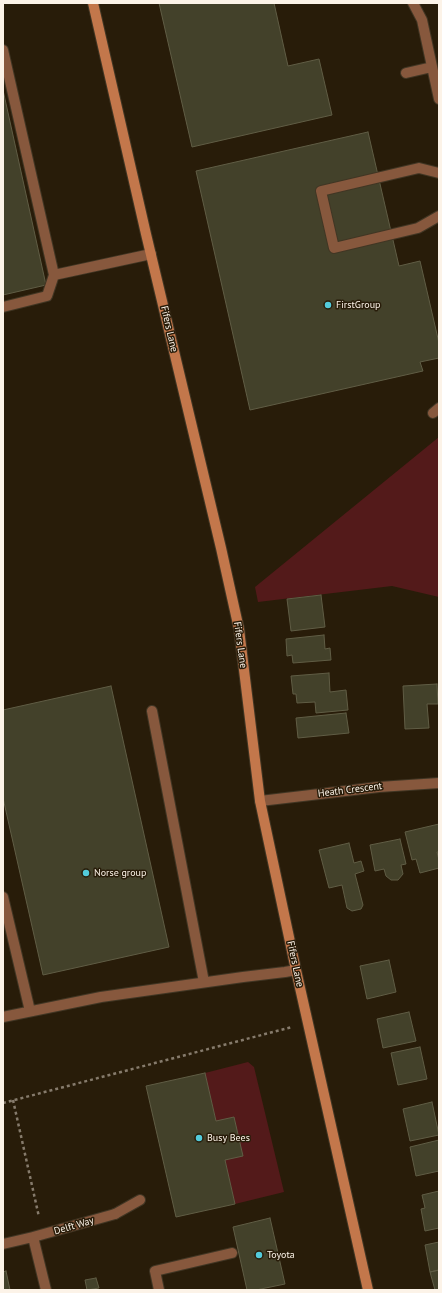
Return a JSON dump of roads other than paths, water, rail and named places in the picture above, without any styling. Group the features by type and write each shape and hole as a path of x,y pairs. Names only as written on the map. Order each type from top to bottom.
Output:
{"street":[{"name":"Fifers Lane","path":"93,3 221,548 238,629 260,801 296,970 368,1290"},
{"path":"413,3 422,20 439,99"},
{"path":"3,50 54,275 47,296 3,307"},
{"path":"406,73 432,67"},
{"path":"439,173 419,168 321,191 334,248 418,228 439,216"},
{"path":"54,275 151,254"},
{"path":"152,711 204,982"},
{"name":"Heath Crescent","path":"260,801 379,787 439,783"},
{"path":"3,897 30,1011"},
{"path":"3,1017 101,997 296,970"},
{"name":"Delft Way","path":"3,1244 38,1236 115,1214 140,1200"},
{"path":"38,1236 46,1290"},
{"path":"159,1290 155,1271 232,1253"}],"place":[{"name":"FirstGroup","path":"328,305"},
{"name":"Norse group","path":"86,873"},
{"name":"Busy Bees","path":"199,1138"},
{"name":"Toyota","path":"259,1255"}]}
